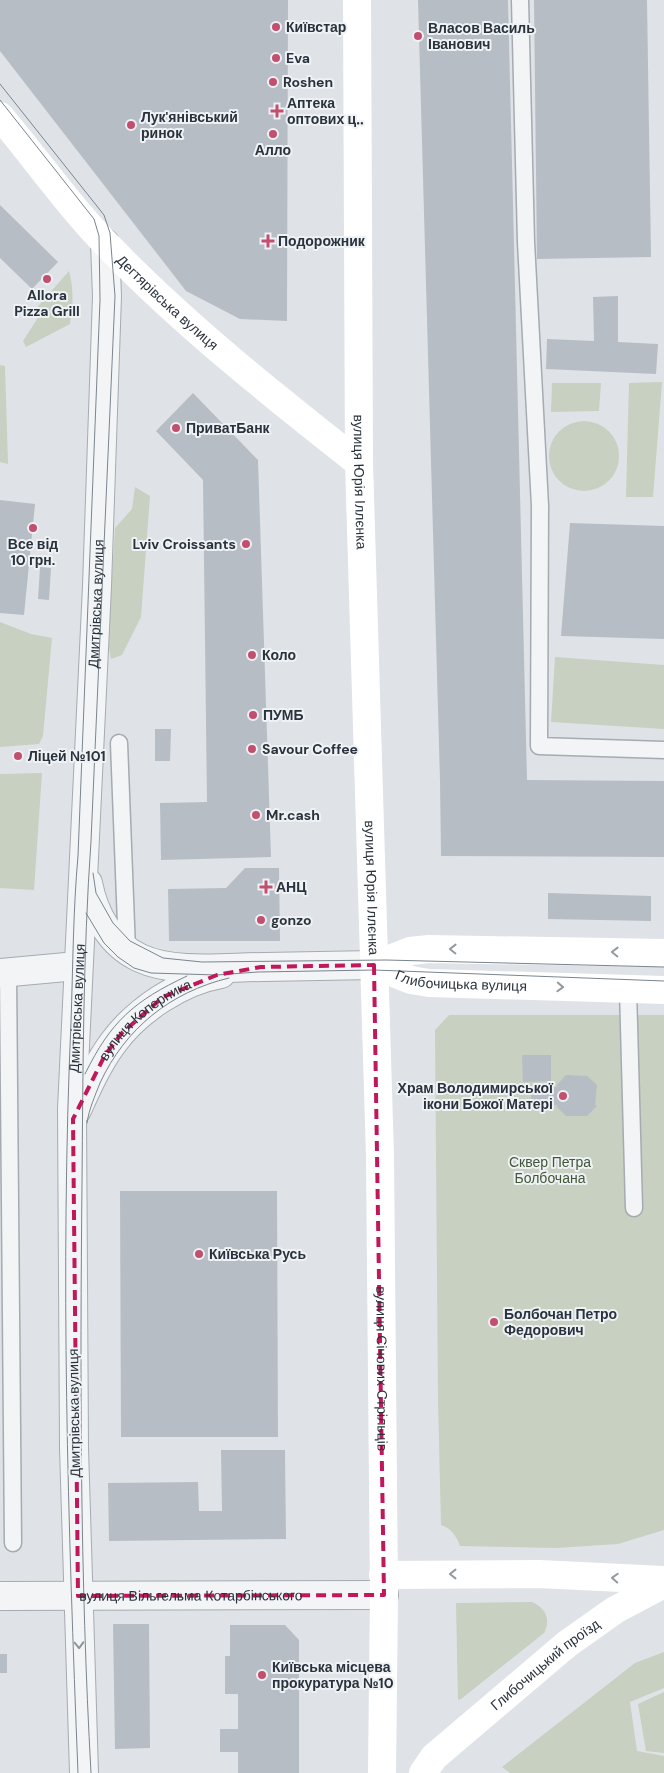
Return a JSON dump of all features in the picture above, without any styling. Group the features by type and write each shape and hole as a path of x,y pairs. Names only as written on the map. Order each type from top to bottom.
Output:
{"main road":[{"name":"вулиця Юрія Іллєнка","path":"357,0 359,464 374,965"},
{"name":"Дегтярівська вулиця","path":"0,116 105,243 153,291 224,354 359,464"},
{"name":"Глибочицька вулиця","path":"374,965 410,951 429,949 664,953"},
{"name":"Глибочицька вулиця","path":"374,965 411,980 429,982 664,990"},
{"name":"вулиця Січових Стрільців","path":"374,965 380,1156 383,1585 382,1773"},
{"path":"383,1585 539,1574 664,1580"},
{"name":"Глибочицький проїзд","path":"428,1765 567,1644 616,1610 664,1584"},
{"path":"388,1773 428,1765"}],"street":[{"name":"Дмитрівська вулиця","path":"84,1773 74,1438 72,1126 105,356 107,296 105,243"},
{"name":"вулиця Коперника","path":"83,859 92,902 103,925 127,950 154,964 216,968 374,965"},
{"path":"4,973 78,966"},
{"name":"вулиця Коперника","path":"72,1126 78,1108 105,1055 122,1033 141,1015 163,998 197,981 217,975 262,967"},
{"name":"вулиця Вільгельма Котарбінського","path":"0,1596 78,1596 383,1585"}],"lane":[{"path":"520,0 526,242 540,506 539,746 664,750"},
{"path":"119,743 127,950"},
{"path":"4,973 4,1200 13,1543"},
{"path":"628,989 634,1208"}],"highlighted area":[{"path":"374,965 384,1595 78,1596 73,1119 105,1055 122,1033 163,997 217,975 261,967"}],"green space":[{"path":"69,271 72,284 70,324 26,347 23,341 39,316 33,312"},
{"path":"0,365 5,366 8,464 0,462"},
{"path":"662,382 653,497 626,497 629,383"},
{"path":"552,383 601,383 599,411 551,412"},
{"path":"584,421 597,424 609,431 616,443 619,456 616,469 609,481 597,488 584,491 571,488 559,481 552,469 549,456 552,443 559,431 571,424"},
{"path":"135,487 150,496 141,617 122,655 111,659 108,642 115,528 132,509"},
{"path":"0,622 31,634 52,638 43,736 39,744 0,747"},
{"path":"555,657 664,665 664,729 551,722"},
{"path":"42,773 34,890 0,888 0,774"},
{"name":"Сквер Петра Болбочана","path":"449,1015 664,1015 664,1530 618,1544 556,1548 460,1546 453,1533 441,1525 435,1030"},
{"path":"532,1602 541,1608 546,1615 547,1624 544,1633 458,1700 456,1603"},
{"path":"664,1652 664,1688 630,1702 637,1751 664,1756 664,1773 510,1773 502,1767 635,1663"},
{"path":"664,1692 664,1753 646,1751 638,1704"}],"building":[{"name":"Лук'янівський ринок","path":"0,0 288,0 287,321 240,319 186,291 0,51"},
{"path":"418,0 508,0 527,780 664,781 664,857 441,856"},
{"path":"534,0 647,0 651,257 537,259"},
{"path":"0,205 58,262 32,289 0,258"},
{"path":"618,296 618,342 658,344 656,374 546,369 547,339 594,341 593,297"},
{"path":"193,393 258,460 271,857 161,860 160,803 207,802 203,480 156,431"},
{"path":"0,500 35,504 24,615 0,613"},
{"path":"570,523 664,526 664,639 561,636"},
{"path":"40,567 51,568 49,600 38,599"},
{"path":"155,729 171,729 170,761 155,761"},
{"path":"245,868 279,868 280,941 169,941 168,889 226,888"},
{"path":"548,893 651,896 651,921 548,919"},
{"path":"522,1055 551,1055 551,1081 523,1082"},
{"name":"Храм Володимирської ікони Божої Матері","path":"566,1075 587,1076 597,1085 595,1105 597,1106 587,1116 566,1116 556,1106 558,1105 531,1105 531,1087 558,1087 556,1086"},
{"name":"Київська Русь","path":"120,1191 277,1191 278,1437 121,1437"},
{"path":"221,1450 285,1450 286,1539 109,1541 108,1483 198,1482 199,1511 222,1511"},
{"path":"113,1624 149,1624 150,1748 115,1749"},
{"name":"Київська місцева прокуратура №10","path":"230,1625 285,1625 299,1640 299,1773 238,1773 238,1752 220,1752 220,1729 238,1729 238,1694 225,1694 225,1656 230,1656"},
{"path":"0,1654 7,1654 7,1673 0,1673"}],"tram line":[{"path":"0,84 104,215 110,233 115,296 86,926 83,1055 82,1478 87,1699 91,1773"},
{"path":"0,100 94,219 99,236 100,300 74,918 66,1210 68,1491 78,1773"},
{"path":"93,873 96,893 113,923 130,941 163,958 202,962 386,960 664,967"},
{"path":"86,913 104,943 118,957 134,968 151,973 217,975 258,972 374,970 664,981"},
{"path":"85,1074 104,1040 126,1014 152,994 187,976"},
{"path":"87,1123 100,1083 110,1064 136,1030 169,1003 208,984 229,978"}],"place":[{"name":"Київстар","path":"276,27"},
{"name":"Власов Василь Іванович","path":"418,36"},
{"name":"Eva","path":"276,58"},
{"name":"Roshen","path":"273,82"},
{"name":"Аптека оптових ц‥","path":"277,111"},
{"name":"Лук'янівський ринок","path":"131,125"},
{"name":"Алло","path":"273,134"},
{"name":"Подорожник","path":"268,241"},
{"name":"Allora Pizza Grill","path":"47,279"},
{"name":"ПриватБанк","path":"176,428"},
{"name":"Все від 10 грн.","path":"33,528"},
{"name":"Lviv Croissants","path":"246,544"},
{"name":"Коло","path":"252,655"},
{"name":"ПУМБ","path":"253,715"},
{"name":"Savour Coffee","path":"252,749"},
{"name":"Ліцей №101","path":"18,756"},
{"name":"Mr.cash","path":"256,815"},
{"name":"АНЦ","path":"266,887"},
{"name":"gonzo","path":"261,920"},
{"name":"Храм Володимирської ікони Божої Матері","path":"563,1096"},
{"name":"Київська Русь","path":"199,1254"},
{"name":"Болбочан Петро Федорович","path":"494,1322"},
{"name":"Київська місцева прокуратура №10","path":"262,1675"}]}
